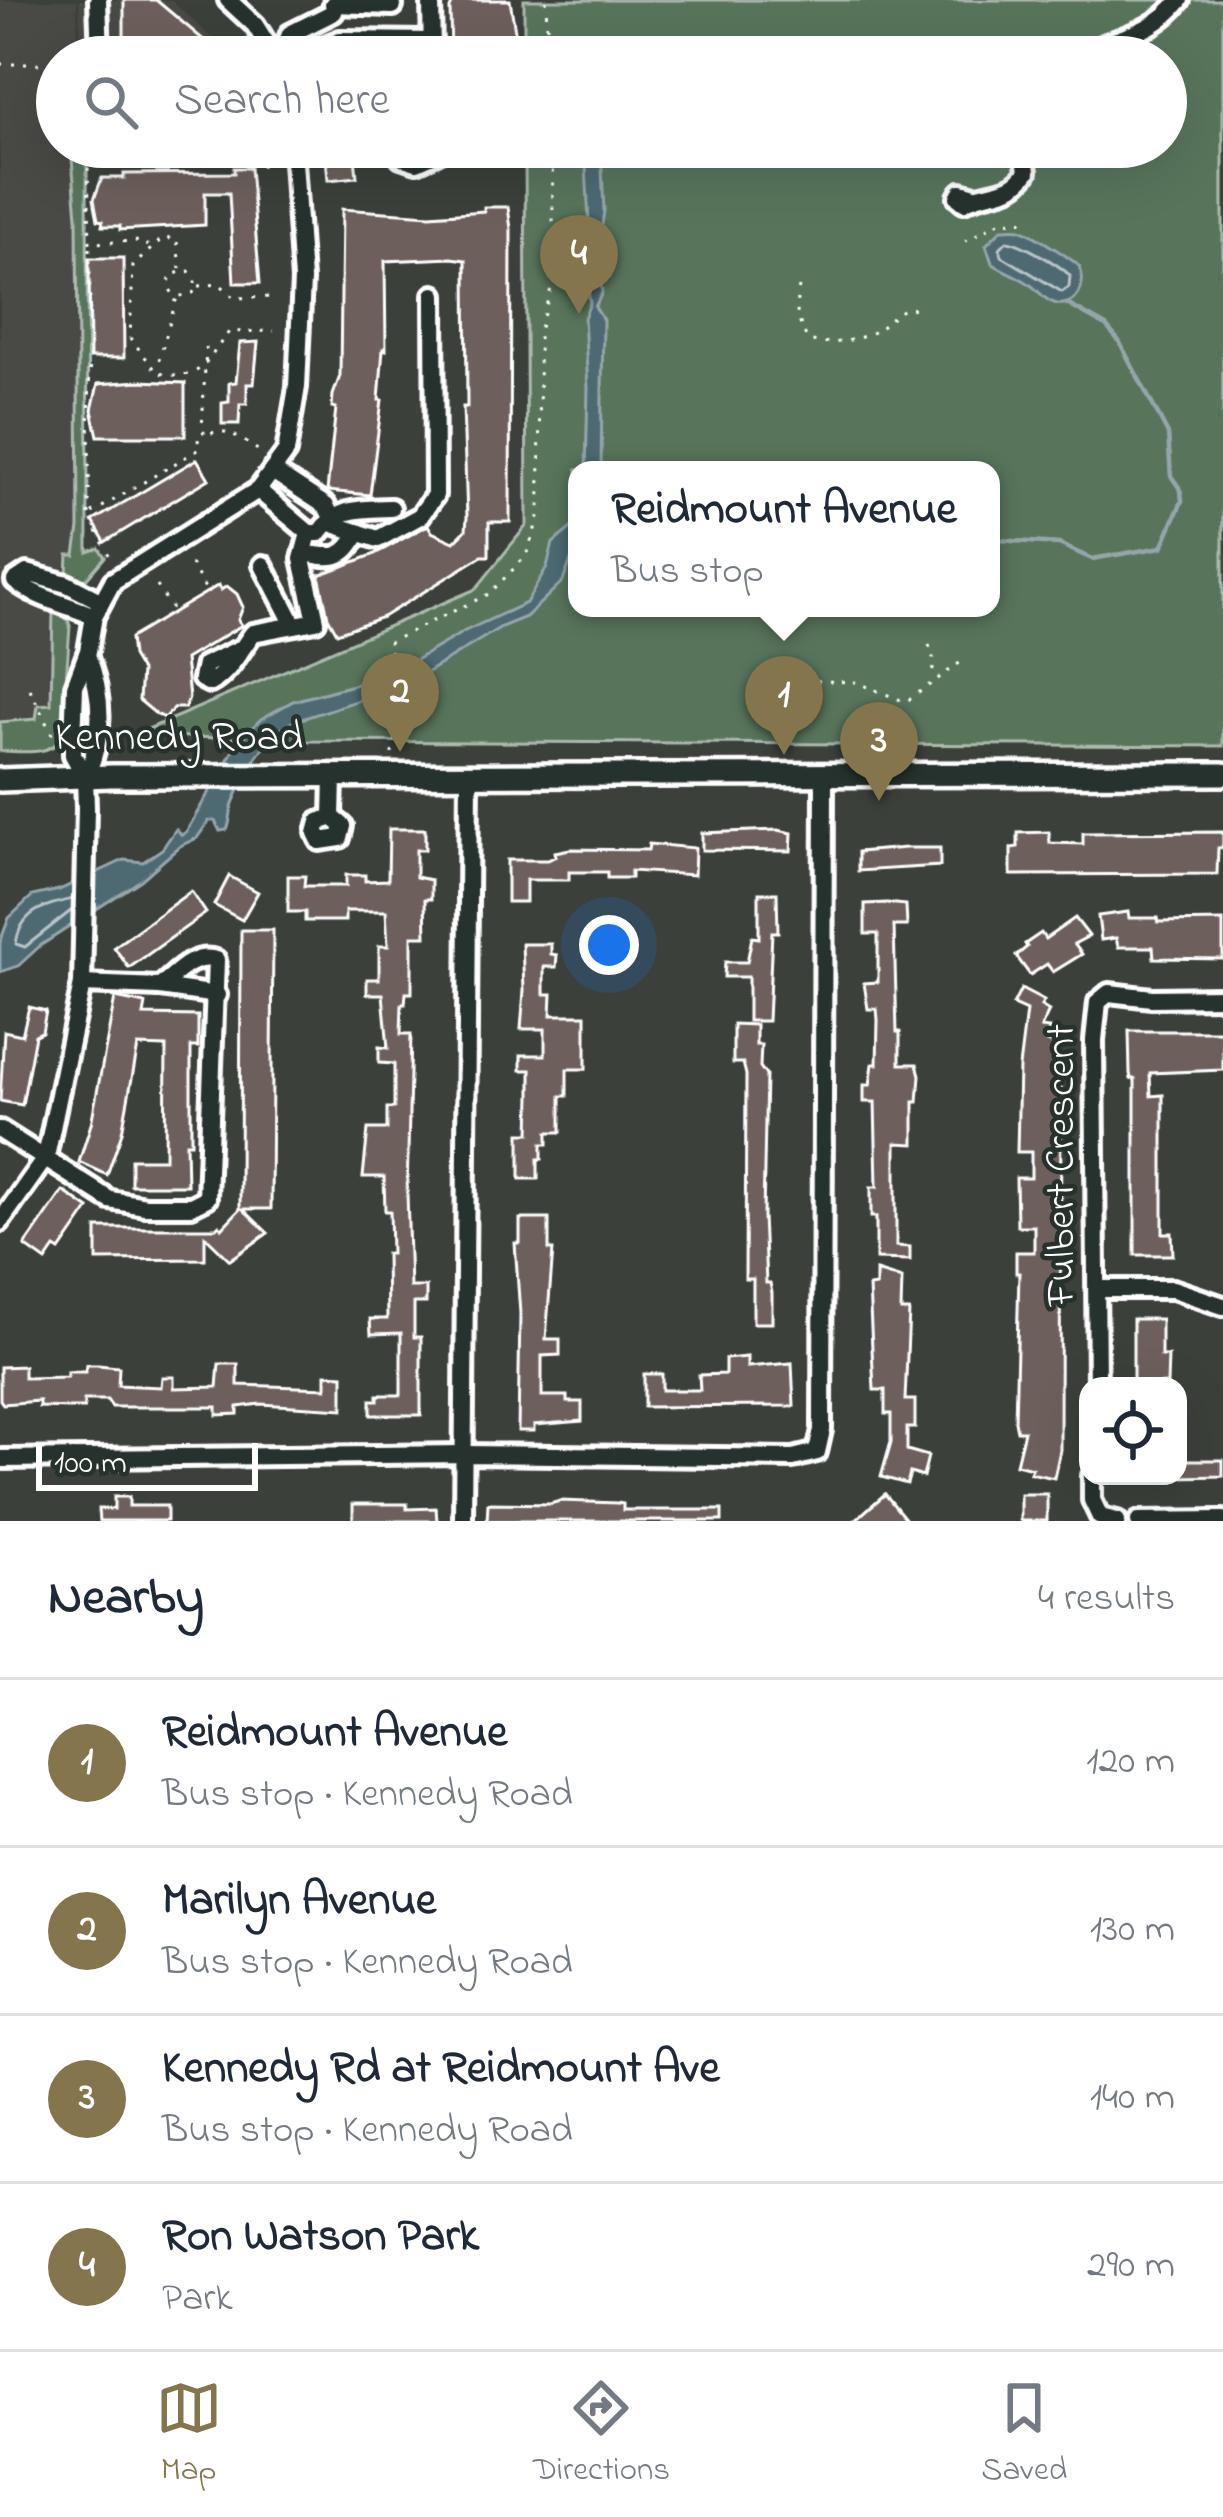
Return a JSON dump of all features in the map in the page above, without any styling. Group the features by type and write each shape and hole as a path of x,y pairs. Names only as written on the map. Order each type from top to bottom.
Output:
{"main road":[{"name":"Kennedy Road","path":"0,780 1223,774"}],"street":[{"path":"98,0 99,36"},
{"path":"228,0 264,36"},
{"path":"431,0 432,36"},
{"path":"1133,36 1180,0"},
{"path":"334,5 339,36"},
{"path":"289,36 334,5 393,6"},
{"path":"0,1222 46,1157 82,984 85,777 98,752 100,686 87,655 97,608 113,581 258,490 274,472 292,429 300,334 301,227 294,168"},
{"path":"974,196 1003,193 1020,182 1027,168"},
{"path":"274,472 326,506 336,525 378,539 420,516 435,496 434,296"},
{"path":"258,490 309,533 319,532 331,516 391,508"},
{"path":"304,554 338,555 350,549 358,532"},
{"path":"242,648 253,633 316,621 304,554 309,533"},
{"path":"263,566 294,625"},
{"path":"332,817 333,776"},
{"path":"0,1460 466,1454 793,1458 817,1452 822,1430 824,776"},
{"path":"464,1521 469,777"},
{"path":"0,1130 110,1200 191,1206 207,1198 216,960 204,957 188,963 160,987"},
{"path":"82,984 217,995"},
{"name":"Fulbert Crescent","path":"1096,1377 1094,1040 1098,1002 1109,993 1223,997"},
{"path":"1099,1289 1173,1289 1223,1306"},
{"path":"1093,1485 1094,1508 1100,1517 1117,1521"},
{"path":"1138,1521 1223,1520"}],"path":[{"path":"546,0 547,36"},
{"path":"0,64 36,64"},
{"path":"88,168 89,515 110,556"},
{"path":"392,776 392,747 410,713 409,696 387,643 489,594 526,556 541,514 539,331 554,278 552,168"},
{"path":"964,241 999,222 1031,220"},
{"path":"274,297 234,298 220,284 197,286 186,298 177,297 168,282 180,269 177,240 163,238 133,266 130,338 158,373 193,374 206,367 229,332 274,331"},
{"path":"90,243 142,242 151,248"},
{"path":"180,269 195,277 197,286"},
{"path":"799,287 794,308 799,323 808,340 820,344 880,329 889,317 908,307 918,309"},
{"path":"159,360 177,297"},
{"path":"205,433 206,347"},
{"path":"205,433 225,430 258,450"},
{"path":"89,515 199,449 197,439 205,433"},
{"path":"191,564 206,590"},
{"path":"157,586 172,608"},
{"path":"928,645 934,661 932,681"},
{"path":"757,679 855,682 906,702 961,662"},
{"path":"30,689 56,741"}],"shaded area":[{"path":"0,0 77,0 78,36 36,36 36,168 79,168 84,586 61,629 53,737 0,738"},
{"path":"79,0 171,0 210,36 80,36"}],"green space":[{"path":"524,0 1223,0 1223,746 305,741 134,735 476,589 527,525 525,168 1187,168 1187,36 524,36"},
{"path":"73,168 87,168 88,552 99,548 105,557 80,586 67,575 68,555 75,555 79,528"},
{"path":"53,610 70,626 62,738 42,750 0,751 0,722 36,719 38,705 51,704"}],"water":[{"path":"586,168 602,168 604,211 598,253 602,293 595,307 603,320 601,461 586,461 584,318 590,303 585,267 593,235"},
{"path":"1002,229 1025,231 1077,265 1082,275 1078,295 1068,303 1051,302 992,263 986,245"},
{"path":"568,530 568,568 563,581 526,617 501,627 408,684 292,722 272,738 250,767 232,805 227,830 220,831 215,821 209,821 197,838 180,846 141,880 40,946 18,966 0,972 0,942 9,918 32,896 59,890 124,860 143,862 162,849 176,829 182,835 186,832 238,742 261,719 293,701 390,675 465,631 526,603 547,567 553,543"}],"building":[{"path":"124,0 156,0 199,36 124,36"},
{"path":"454,0 510,0 516,36 451,36"},
{"path":"234,168 250,168 260,283 234,283 229,193 205,193 205,225 120,230 120,226 102,226 103,221 98,220 94,199 102,178 234,173"},
{"path":"327,168 356,168 357,177 328,180"},
{"path":"484,207 508,207 511,229 510,522 489,522 489,556 383,617 337,633 328,617 319,575 373,555 428,525 432,532 454,542 466,530 467,517 466,260 385,261 386,350 370,495 327,491 336,408 332,407 333,395 340,376 342,209 430,215 484,211"},
{"path":"89,258 123,258 124,358 90,358"},
{"path":"258,342 254,384 247,384 247,404 240,404 239,424 222,424 222,403 229,402 229,383 236,382 240,343"},
{"path":"185,383 185,436 98,436 92,410 98,384"},
{"path":"197,459 209,479 105,542 93,521"},
{"path":"219,585 237,594 243,607 238,620 242,625 185,659 189,698 185,708 174,708 165,718 157,715 139,700 141,671 132,656 130,638"},
{"path":"389,829 425,829 425,850 416,850 416,877 431,880 431,899 425,899 426,936 412,936 412,993 406,993 402,1004 401,1034 411,1034 410,1287 426,1287 426,1303 414,1303 414,1337 421,1337 421,1415 371,1415 371,1400 378,1400 378,1395 401,1395 401,1333 371,1334 370,1319 387,1319 390,1211 385,1211 384,1177 363,1177 368,1129 387,1129 387,1108 394,1108 394,1064 379,1063 379,1047 388,1048 383,994 367,994 367,979 379,979 379,946 388,946 386,911 345,911 345,921 305,921 305,912 288,912 288,876 305,876 304,886 346,886 346,875 365,875 365,881 388,880"},
{"path":"1049,832 1050,843 1083,844 1083,833 1223,832 1223,848 1218,848 1217,874 1011,875 1011,848 1018,847 1018,833"},
{"path":"702,833 792,833 791,851 702,850"},
{"path":"649,844 695,848 694,875 631,871 631,878 607,878 607,872 569,872 569,880 526,880 526,902 507,902 507,860 548,860 555,852 570,849 648,850"},
{"path":"940,848 940,866 858,871 858,852"},
{"path":"229,876 258,892 242,920 214,905"},
{"path":"191,891 206,913 129,968 114,947"},
{"path":"759,893 777,893 778,932 772,932 768,1021 748,1021 748,977 724,977 725,962 747,962 752,937 759,938"},
{"path":"865,904 906,905 907,926 894,926 897,1032 900,1064 917,1064 920,1075 918,1102 914,1102 914,1144 896,1143 896,1246 910,1247 910,1260 876,1259 876,1217 871,1217 871,1187 877,1187 875,1102 864,1102 864,1085 870,1085 873,1064 877,1064 878,1020 877,1009 868,1009 864,983 878,982 878,934 865,934"},
{"path":"1128,912 1129,918 1158,918 1158,922 1223,921 1223,959 1154,958 1153,947 1118,947 1116,938 1101,940 1098,916"},
{"path":"1075,918 1089,936 1074,944 1082,954 1053,972 1047,964 1030,975 1016,956 1025,944 1041,933 1045,939"},
{"path":"241,930 273,930 271,1209 243,1209 268,1233 230,1260 205,1236 205,1259 97,1260 97,1228 222,1228 240,1209"},
{"path":"522,944 551,944 551,954 557,955 556,967 544,967 544,994 552,994 551,1015 586,1015 586,1069 567,1069 561,1132 548,1132 548,1144 542,1144 538,1179 520,1179 520,1133 530,1133 531,1095 531,1070 521,1070 521,1055 545,1055 545,1029 521,1029"},
{"path":"1021,989 1044,1001 1041,1006 1049,1011 1041,1028 1049,1029 1047,1042 1057,1043 1055,1063 1061,1063 1060,1450 1054,1478 1030,1473 1032,1468 1016,1464 1024,1431 1017,1431 1015,1421 1016,1252 1034,1252 1034,1226 1017,1226 1016,1178 1031,1178 1031,1152 1017,1152 1026,1011 1013,1005"},
{"path":"115,998 146,1004 144,1015 198,1016 198,1047 191,1047 187,1185 131,1185 131,1159 165,1159 166,1047 138,1046 122,1132 107,1175 79,1162"},
{"path":"29,1007 46,1011 42,1032 35,1035 22,1105 0,1101 4,1031 22,1035"},
{"path":"733,1024 756,1025 760,1067 766,1075 763,1216 772,1323 753,1323 753,1279 745,1279 746,1075 743,1063 733,1063"},
{"path":"1129,1031 1223,1031 1223,1070 1150,1073 1151,1096 1163,1095 1163,1233 1172,1233 1173,1255 1135,1255 1135,1079 1130,1073"},
{"path":"63,1191 89,1209 60,1251 55,1248 46,1261 25,1246"},
{"path":"520,1219 549,1219 549,1250 553,1250 546,1339 560,1339 560,1355 542,1356 542,1396 567,1396 567,1402 582,1402 582,1421 534,1425 534,1431 518,1431 520,1314 515,1243 520,1243"},
{"path":"876,1271 902,1279 901,1311 909,1311 905,1400 915,1400 915,1428 907,1428 907,1450 928,1456 923,1477 910,1473 907,1484 881,1477 891,1442 891,1414 885,1414 885,1390 874,1390 869,1287 876,1286"},
{"path":"1133,1319 1161,1319 1161,1356 1168,1356 1167,1377 1133,1377"},
{"path":"747,1357 747,1367 792,1363 794,1406 644,1407 644,1374 662,1374 662,1390 700,1390 699,1375 725,1374 725,1359"},
{"path":"219,1364 238,1364 238,1385 326,1388 326,1374 343,1375 343,1409 260,1404 238,1407 238,1414 217,1415 217,1407 112,1407 107,1400 84,1400 84,1408 68,1408 39,1407 39,1401 3,1404 0,1400 0,1367 24,1366 24,1378 67,1377 67,1372 85,1372 86,1365 119,1367 118,1385 161,1387 162,1377 174,1377 174,1388 217,1387"},
{"path":"1187,1460 1223,1460 1223,1476 1187,1477"},
{"path":"885,1494 907,1521 854,1521"},
{"path":"1020,1494 1047,1494 1047,1521 1020,1521"},
{"path":"114,1497 129,1497 129,1506 167,1506 167,1521 99,1521 98,1509 114,1509"},
{"path":"488,1503 617,1503 623,1504 623,1510 722,1510 722,1521 487,1521"},
{"path":"353,1504 436,1508 437,1521 353,1521"}],"waterway":[{"path":"1000,540 1059,544 1092,559 1162,547 1182,501 1171,476 1168,434 1119,341 1106,326 1067,304"}],"place":[{"name":"Ron Watson Park","path":"579,314"},
{"name":"Marilyn Avenue","path":"400,752"},
{"name":"Reidmount Avenue","path":"784,755"},
{"name":"Kennedy Rd at Reidmount Ave","path":"879,801"}]}
